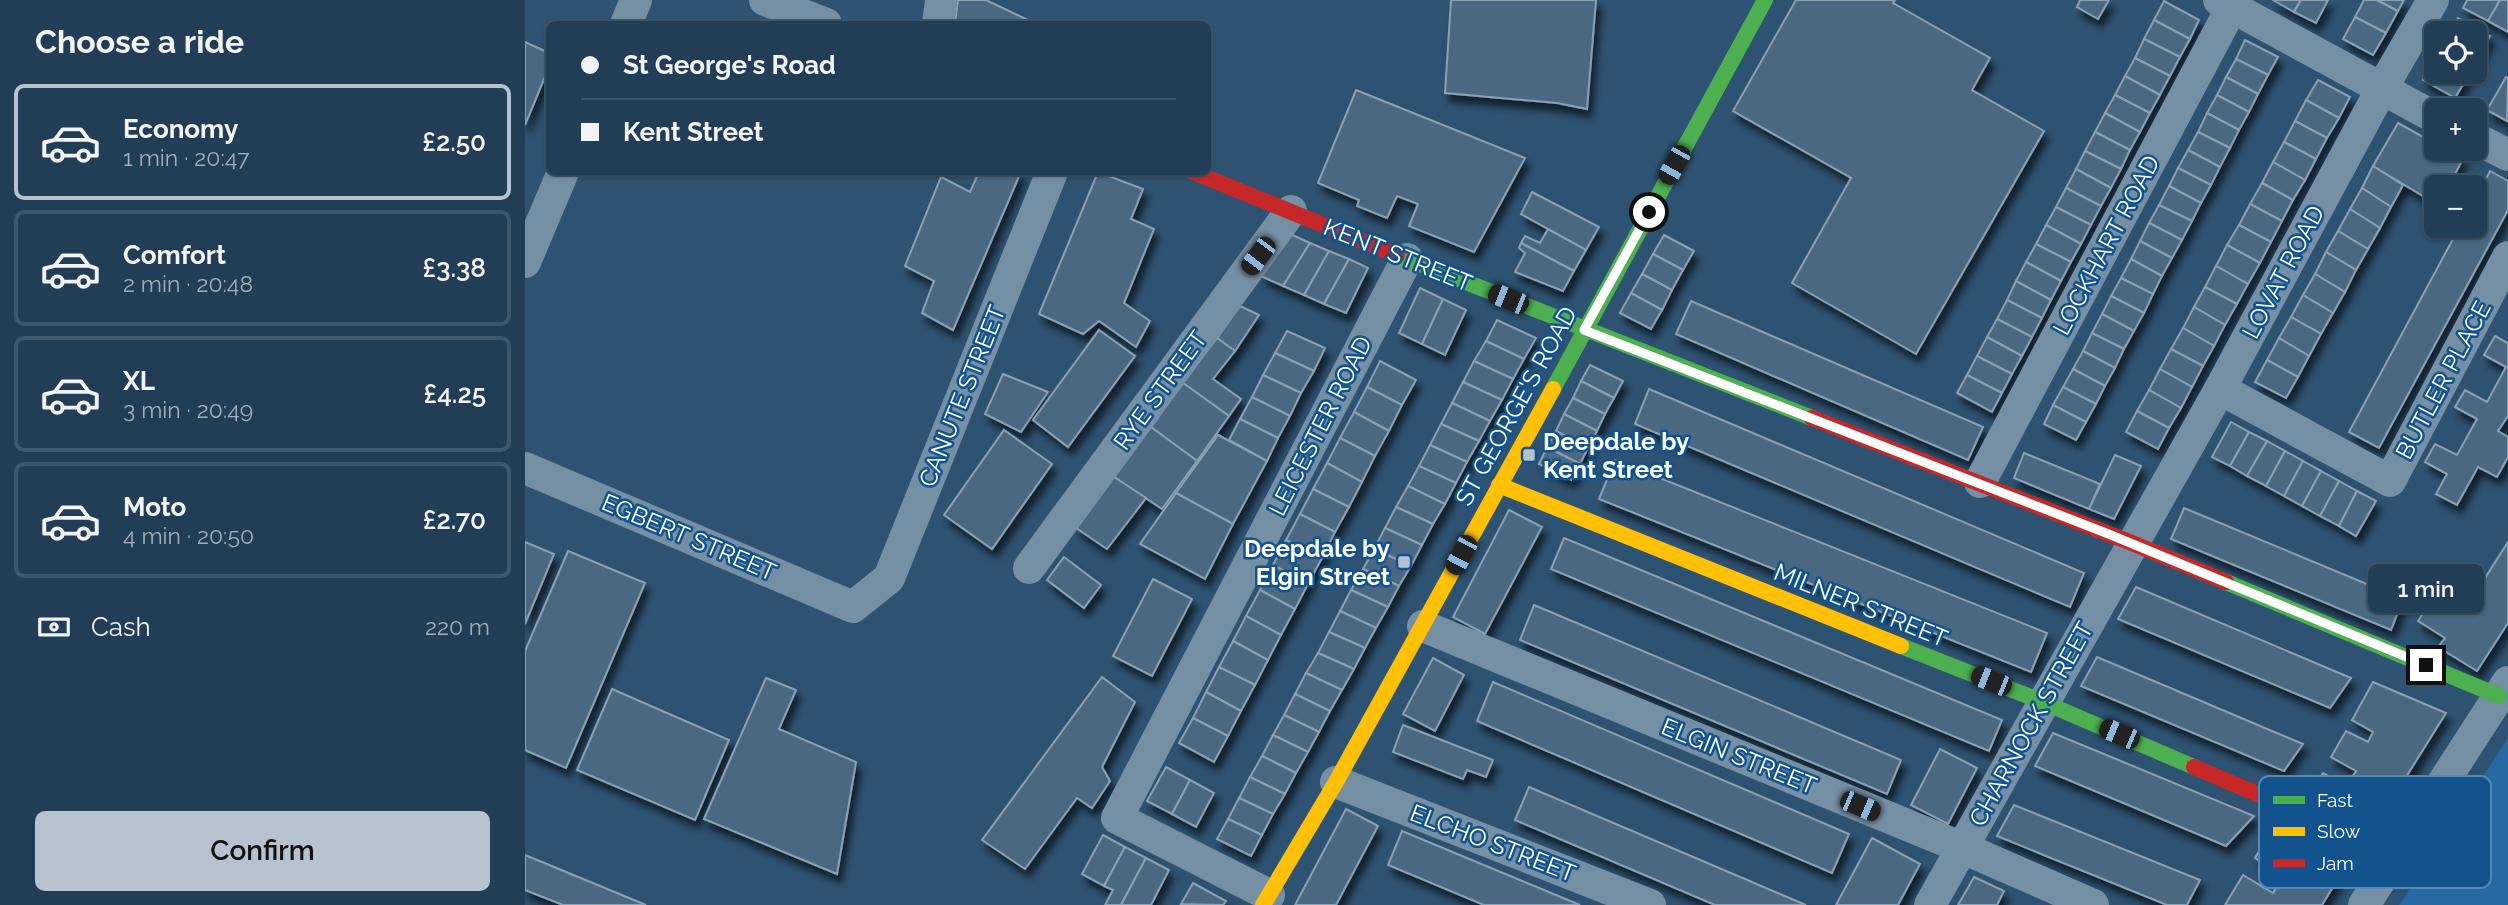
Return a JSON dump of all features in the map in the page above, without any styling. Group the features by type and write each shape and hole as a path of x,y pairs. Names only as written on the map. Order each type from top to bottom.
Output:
{"street":[{"path":"627,21 636,0"},
{"path":"765,0 818,21"},
{"path":"938,21 941,0"},
{"name":"ST GEORGE'S ROAD","path":"1266,900 1336,782 1765,0"},
{"name":"LOVAT ROAD","path":"2132,543 2220,389 2381,90 2433,0"},
{"path":"2226,4 2424,112"},
{"name":"LOCKHART ROAD","path":"1980,482 2226,4"},
{"path":"2487,144 2508,155"},
{"path":"525,262 562,175"},
{"name":"CANUTE STREET","path":"853,607 890,578 1051,175"},
{"name":"KENT STREET","path":"1201,175 1584,330 1980,482 2504,689"},
{"name":"RYE STREET","path":"1029,568 1291,211"},
{"name":"BUTLER PLACE","path":"2220,389 2390,481 2508,257"},
{"name":"LEICESTER ROAD","path":"1266,900 1117,818 1408,259"},
{"name":"EGBERT STREET","path":"525,468 853,607"},
{"name":"MILNER STREET","path":"1499,485 2042,702 2259,794"},
{"name":"CHARNOCK STREET","path":"1930,905 2132,543"},
{"name":"ELGIN STREET","path":"1423,625 1963,848 2093,905"},
{"path":"2448,776 2504,689"},
{"name":"ELCHO STREET","path":"1336,782 1650,905"},
{"path":"2364,905 2375,888"}],"shaded area":[{"path":"2508,738 2508,905 2399,905 2410,888 2491,888 2491,776 2483,776"}],"building":[{"path":"958,0 986,0 1030,21 955,21"},
{"path":"1451,0 1596,0 1587,109 1557,103 1445,93"},
{"path":"1796,0 1895,0 1893,3 1990,58 1972,90 2044,131 1916,354 1792,283 1851,178 1733,111"},
{"path":"2080,0 2109,0 2098,19 2077,7"},
{"path":"2273,0 2301,0 2294,12"},
{"path":"2301,0 2328,0 2316,23 2294,12"},
{"path":"2364,0 2377,0 2398,11 2386,33 2355,17"},
{"path":"2377,0 2404,0 2398,11"},
{"path":"2467,0 2500,0 2488,21 2463,8"},
{"path":"2500,0 2508,0 2508,32 2488,21"},
{"path":"2164,1 2199,20 2190,39 2154,20"},
{"path":"2355,17 2386,33 2373,55 2343,39"},
{"path":"2154,20 2190,39 2180,57 2144,39"},
{"path":"2144,39 2180,57 2170,76 2135,58"},
{"path":"2245,40 2278,57 2268,75 2236,59"},
{"path":"525,42 546,52 546,74 525,125"},
{"path":"2135,58 2170,76 2160,95 2125,76"},
{"path":"2236,59 2268,75 2258,94 2226,77"},
{"path":"2125,76 2160,95 2150,113 2115,95"},
{"path":"2226,77 2258,94 2249,112 2217,95"},
{"path":"2506,77 2508,78 2507,121 2487,110"},
{"path":"2318,80 2350,97 2339,118 2306,100"},
{"path":"2430,84 2463,84 2455,98"},
{"path":"1356,90 1525,158 1474,252 1409,226 1418,204 1397,196 1387,218 1357,206 1359,200 1318,183"},
{"path":"2115,95 2150,113 2140,132 2105,113"},
{"path":"2217,95 2249,112 2239,130 2207,113"},
{"path":"2306,100 2339,118 2327,138 2295,121"},
{"path":"2105,113 2140,132 2130,150 2095,132"},
{"path":"2207,113 2239,130 2230,148 2198,132"},
{"path":"2295,121 2327,138 2316,159 2284,142"},
{"path":"2398,123 2424,137 2424,161 2462,161 2454,175 2424,175 2424,197 2373,166"},
{"path":"2095,132 2130,150 2121,169 2085,151"},
{"path":"2198,132 2230,148 2220,167 2188,150"},
{"path":"2284,142 2316,159 2305,180 2273,162"},
{"path":"2188,150 2220,167 2211,185 2178,168"},
{"path":"2085,151 2121,169 2111,188 2076,169"},
{"path":"2273,162 2305,180 2293,200 2262,183"},
{"path":"2373,166 2403,185 2391,207 2362,188"},
{"path":"2178,168 2211,185 2201,203 2169,186"},
{"path":"2076,169 2111,188 2101,206 2066,188"},
{"path":"2490,171 2508,181 2508,210 2379,448 2349,432 2454,238 2487,238 2487,177"},
{"path":"978,175 1020,175 953,330 922,313 934,281 905,266 941,177 970,192"},
{"path":"1097,175 1106,175 1143,189 1131,219 1154,229 1124,303 1150,321 1136,347 1099,321 1083,334 1039,314"},
{"path":"2262,183 2293,200 2282,221 2250,204"},
{"path":"2169,186 2201,203 2192,221 2159,205"},
{"path":"2066,188 2101,206 2091,225 2056,207"},
{"path":"2362,188 2391,207 2380,228 2350,209"},
{"path":"1532,192 1599,227 1586,250 1521,214"},
{"path":"2250,204 2282,221 2271,242 2239,225"},
{"path":"2159,205 2192,221 2182,240 2149,223"},
{"path":"2056,207 2091,225 2081,244 2046,225"},
{"path":"2350,209 2380,228 2368,249 2338,231"},
{"path":"2149,223 2182,240 2172,258 2140,241"},
{"path":"2046,225 2081,244 2071,262 2036,244"},
{"path":"2239,225 2271,242 2260,263 2227,245"},
{"path":"1548,229 1586,250 1574,271 1521,243 1525,236 1540,243"},
{"path":"2338,231 2368,249 2356,270 2326,252"},
{"path":"1290,234 1310,243 1283,286 1261,276"},
{"path":"1664,235 1694,251 1683,270 1653,254"},
{"path":"2140,241 2172,258 2162,276 2131,259"},
{"path":"1310,243 1329,251 1304,295 1283,286"},
{"path":"1521,243 1574,271 1563,291 1515,272 1525,253 1519,248"},
{"path":"2036,244 2071,262 2061,281 2026,262"},
{"path":"2227,245 2260,263 2248,284 2216,266"},
{"path":"1329,251 1349,259 1324,304 1304,295"},
{"path":"2326,252 2356,270 2345,292 2315,274"},
{"path":"1653,254 1683,270 1672,290 1642,274"},
{"path":"1349,259 1368,268 1346,313 1324,304"},
{"path":"2131,259 2162,276 2153,294 2121,278"},
{"path":"2026,262 2061,281 2051,300 2016,281"},
{"path":"2216,266 2248,284 2237,304 2205,287"},
{"path":"1642,274 1672,290 1662,310 1631,293"},
{"path":"2315,274 2345,292 2333,313 2303,295"},
{"path":"2121,278 2153,294 2144,313 2111,296"},
{"path":"2016,281 2051,300 2042,318 2007,300"},
{"path":"2205,287 2237,304 2225,325 2194,307"},
{"path":"1420,288 1443,299 1422,344 1399,333"},
{"path":"1631,293 1662,310 1651,329 1620,313"},
{"path":"2303,295 2333,313 2321,334 2291,317"},
{"path":"2111,296 2144,313 2134,331 2102,314"},
{"path":"1443,299 1466,310 1445,355 1422,344"},
{"path":"2007,300 2042,318 2032,337 1997,319"},
{"path":"1691,301 1983,427 1968,460 1676,334"},
{"path":"1240,306 1259,315 1235,351 1217,338"},
{"path":"2194,307 2225,325 2214,346 2183,328"},
{"path":"2102,314 2134,331 2124,349 2092,333"},
{"path":"2291,317 2321,334 2309,356 2279,338"},
{"path":"1997,319 2032,337 2022,356 1987,337"},
{"path":"1497,320 1536,338 1524,359 1486,341"},
{"path":"2183,328 2214,346 2203,366 2171,349"},
{"path":"1099,330 1135,356 1068,447 1033,420"},
{"path":"1287,331 1325,348 1314,371 1275,353"},
{"path":"2092,333 2124,349 2115,368 2083,351"},
{"path":"2495,336 2508,343 2508,416 2498,431 2508,437 2508,457 2497,477 2478,467 2457,505 2436,494 2447,474 2425,462 2435,444 2457,455 2477,419 2455,407 2465,390 2487,402 2506,367 2484,355"},
{"path":"1987,337 2022,356 2012,374 1977,356"},
{"path":"1217,338 1235,351 1213,379 1241,399 1229,416 1183,383"},
{"path":"2279,338 2309,356 2298,377 2267,360"},
{"path":"1486,341 1524,359 1513,379 1474,361"},
{"path":"2171,349 2203,366 2192,387 2160,369"},
{"path":"2083,351 2115,368 2105,386 2073,369"},
{"path":"1275,353 1314,371 1301,393 1263,375"},
{"path":"1977,356 2012,374 2002,393 1967,375"},
{"path":"2267,360 2298,377 2286,398 2255,382"},
{"path":"1380,361 1416,380 1402,405 1367,387"},
{"path":"1474,361 1513,379 1502,400 1463,382"},
{"path":"1590,365 1623,381 1614,398 1581,381"},
{"path":"2073,369 2105,386 2096,404 2063,387"},
{"path":"2160,369 2192,387 2181,408 2149,390"},
{"path":"1003,374 1048,392 1021,432 985,414"},
{"path":"1263,375 1301,393 1290,416 1252,397"},
{"path":"1967,375 2002,393 1992,412 1957,393"},
{"path":"1581,381 1614,398 1605,414 1573,398"},
{"path":"1463,382 1502,400 1490,421 1452,403"},
{"path":"1183,383 1229,416 1197,461 1151,427"},
{"path":"1367,387 1402,405 1389,431 1354,412"},
{"path":"2063,387 2096,404 2086,422 2053,405"},
{"path":"1649,389 2084,573 2070,607 1635,424"},
{"path":"2149,390 2181,408 2169,428 2137,411"},
{"path":"1252,397 1290,416 1278,438 1240,419"},
{"path":"1573,398 1605,414 1597,431 1564,414"},
{"path":"1452,403 1490,421 1479,441 1441,424"},
{"path":"2053,405 2086,422 2076,440 2044,424"},
{"path":"2137,411 2169,428 2158,449 2126,432"},
{"path":"1354,412 1389,431 1375,456 1340,438"},
{"path":"1564,414 1597,431 1588,448 1556,431"},
{"path":"1240,419 1278,438 1267,461 1229,440"},
{"path":"2231,422 2249,432 2230,466 2212,457"},
{"path":"1441,424 1479,441 1467,462 1430,445"},
{"path":"1151,427 1197,461 1162,509 1114,477"},
{"path":"1004,430 1052,464 992,549 944,515"},
{"path":"1556,431 1588,448 1580,464 1547,447"},
{"path":"2249,432 2267,441 2247,476 2230,466"},
{"path":"1218,435 1267,461 1233,524 1176,493"},
{"path":"1340,438 1375,456 1362,482 1327,463"},
{"path":"2267,441 2285,451 2266,486 2247,476"},
{"path":"1430,445 1467,462 1456,483 1419,466"},
{"path":"1547,447 1580,464 1571,480 1539,464"},
{"path":"2285,451 2303,461 2284,496 2266,486"},
{"path":"2024,453 2100,484 2089,509 2014,478"},
{"path":"2115,455 2141,466 2114,519 2089,509"},
{"path":"1615,460 2047,633 2031,672 1599,499"},
{"path":"2303,461 2321,471 2302,506 2284,496"},
{"path":"1327,463 1362,482 1349,507 1313,489"},
{"path":"1419,466 1456,483 1445,504 1408,486"},
{"path":"2321,471 2339,481 2320,516 2302,506"},
{"path":"1114,477 1146,498 1107,549 1076,528"},
{"path":"2339,481 2357,491 2339,526 2320,516"},
{"path":"1408,486 1445,504 1433,524 1396,507"},
{"path":"1313,489 1349,507 1335,532 1300,514"},
{"path":"2357,491 2376,501 2356,536 2339,526"},
{"path":"1176,493 1233,524 1205,579 1140,544"},
{"path":"1396,507 1433,524 1422,545 1385,528"},
{"path":"2184,508 2403,599 2391,630 2171,539"},
{"path":"1509,510 1542,527 1485,634 1453,617"},
{"path":"1300,514 1335,532 1322,558 1286,540"},
{"path":"1385,528 1422,545 1411,566 1374,549"},
{"path":"1564,538 2002,720 1989,751 1551,569"},
{"path":"1286,540 1322,558 1308,584 1273,565"},
{"path":"525,542 554,554 525,624"},
{"path":"2508,542 2508,623 2477,671 2438,647 2445,638 2418,621 2438,590 2466,608"},
{"path":"1374,549 1411,566 1399,586 1363,569"},
{"path":"568,551 645,583 566,768 525,750 525,651"},
{"path":"1064,557 1101,585 1084,608 1047,580"},
{"path":"1273,565 1308,584 1295,609 1260,590"},
{"path":"1363,569 1399,586 1388,607 1351,590"},
{"path":"1153,579 1192,599 1152,676 1113,656"},
{"path":"2136,587 2351,678 2330,708 2118,619"},
{"path":"1260,590 1295,609 1281,635 1246,616"},
{"path":"1351,590 1388,607 1376,628 1340,611"},
{"path":"1534,605 1901,760 1887,794 1520,640"},
{"path":"1340,611 1376,628 1365,648 1329,632"},
{"path":"1246,616 1281,635 1268,660 1233,641"},
{"path":"1329,632 1365,648 1354,669 1318,653"},
{"path":"1233,641 1268,660 1255,685 1219,667"},
{"path":"1318,653 1354,669 1342,690 1306,673"},
{"path":"2097,657 2303,744 2284,771 2081,686"},
{"path":"1433,658 1464,675 1435,731 1403,714"},
{"path":"1219,667 1255,685 1241,711 1206,692"},
{"path":"1306,673 1342,690 1330,711 1295,694"},
{"path":"1102,677 1135,702 1102,767 1110,781 1092,808 1077,798 1025,869 982,840"},
{"path":"766,678 796,690 779,729 856,762 837,874 704,819"},
{"path":"1493,682 1849,834 1832,873 1477,721"},
{"path":"2373,682 2446,713 2407,776 2353,776 2356,771 2331,757 2346,731 2368,742 2373,732 2352,720"},
{"path":"612,689 729,740 695,820 577,770"},
{"path":"1206,692 1241,711 1228,736 1193,718"},
{"path":"1295,694 1330,711 1319,732 1284,715"},
{"path":"1284,715 1319,732 1308,752 1273,735"},
{"path":"1193,718 1228,736 1214,762 1179,743"},
{"path":"1403,725 1493,760 1486,777 1467,770 1463,779 1393,752"},
{"path":"2053,733 2254,816 2226,846 2035,766"},
{"path":"1273,735 1308,752 1296,773 1262,756"},
{"path":"1940,749 1977,768 1948,824 1911,805"},
{"path":"1262,756 1296,773 1285,794 1250,777"},
{"path":"1166,767 1190,780 1172,814 1147,801"},
{"path":"1250,777 1285,794 1273,814 1239,798"},
{"path":"1190,780 1214,793 1196,827 1172,814"},
{"path":"1529,787 1806,905 1715,905 1515,820"},
{"path":"1239,798 1273,814 1262,835 1228,819"},
{"path":"2014,805 2200,880 2187,905 2167,905 1997,836"},
{"path":"1346,809 1378,826 1336,905 1295,905"},
{"path":"1228,819 1262,835 1251,856 1217,839"},
{"path":"1402,831 1580,905 1484,905 1388,865"},
{"path":"1103,835 1125,847 1104,886 1082,874"},
{"path":"1872,838 1920,864 1898,905 1836,905"},
{"path":"1125,847 1146,858 1121,905 1105,905 1113,890 1104,886"},
{"path":"525,855 646,905 563,905 525,890"},
{"path":"1146,858 1169,870 1151,905 1121,905"},
{"path":"2243,875 2259,885 2259,888 2273,893 2276,888 2332,888 2322,905 2225,905"},
{"path":"1974,877 2004,891 1997,905 1958,905"},
{"path":"1193,883 1226,901 1223,905 1181,904"}],"traffic: fast":[{"path":"1553,389 1765,0"},
{"path":"1397,255 1812,418"},
{"path":"2226,582 2499,696"},
{"path":"1901,646 2043,702 2194,767"}],"traffic: slow":[{"path":"1263,905 1336,782 1553,389"},
{"path":"1499,485 1901,646"}],"traffic: jam":[{"path":"1200,175 1397,255"},
{"path":"1812,418 2226,582"},
{"path":"2194,767 2259,795"}],"place":[{"name":"Deepdale by Kent Street","path":"1529,455"},
{"name":"Deepdale by Elgin Street","path":"1404,562"}],"route":[{"path":"1649,212 1584,330 1980,482 2426,665"}]}
